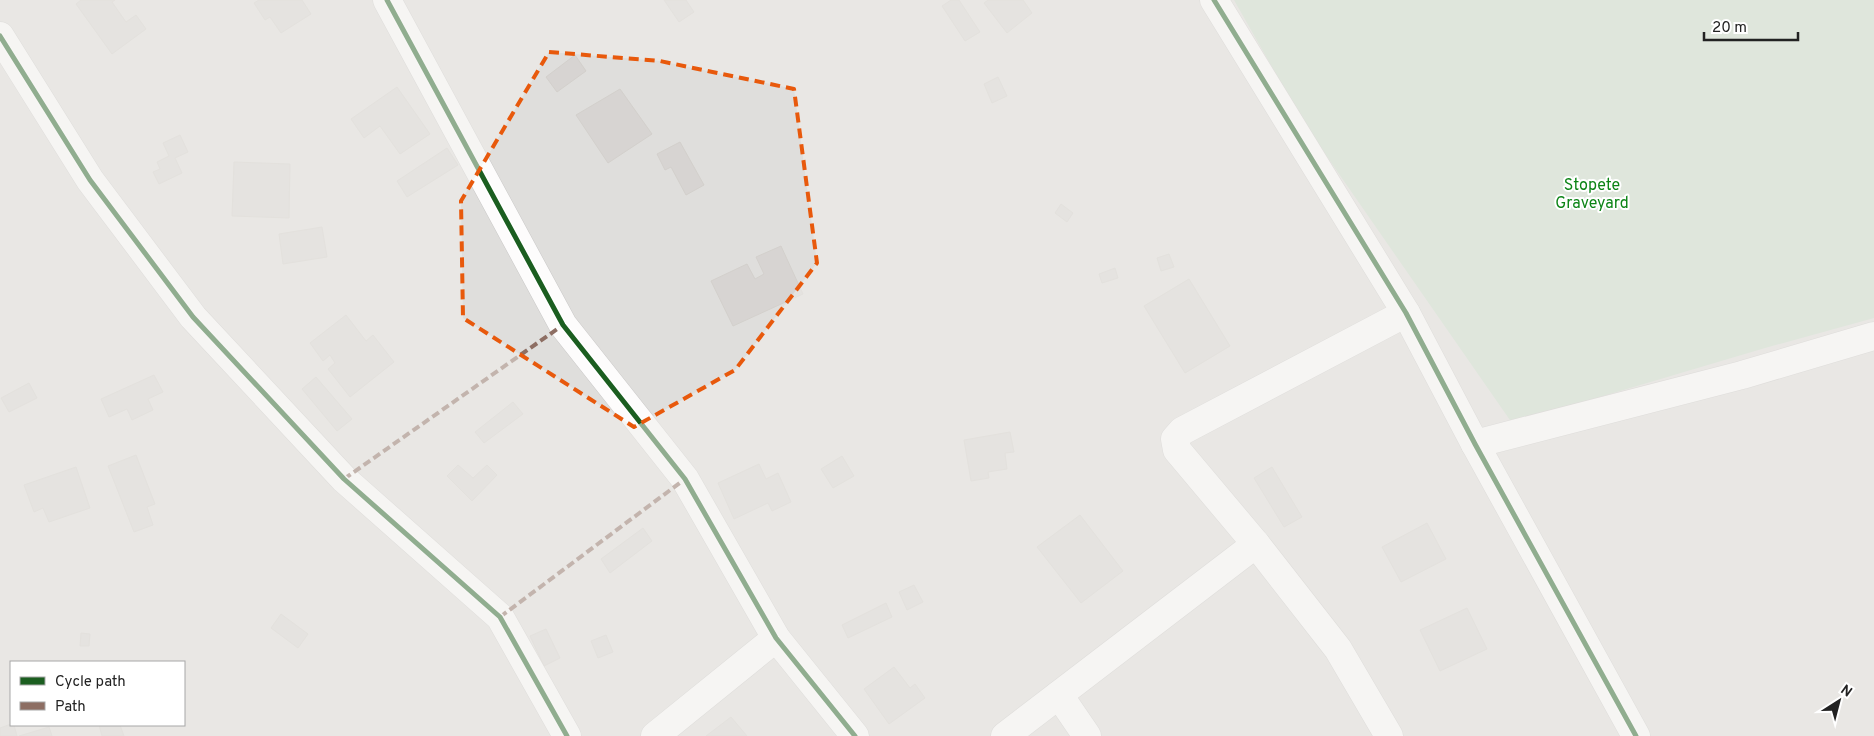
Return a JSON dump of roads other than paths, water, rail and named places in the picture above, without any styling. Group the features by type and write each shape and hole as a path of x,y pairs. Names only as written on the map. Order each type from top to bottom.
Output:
{"street":[{"path":"387,0 563,325 685,479 776,638 855,736"},
{"path":"1214,0 1406,313 1475,444 1636,736"},
{"path":"0,36 90,180 193,316 344,479 500,617 567,736"},
{"path":"1389,736 1338,648 1256,544 1177,450 1174,440 1182,431 1406,313"},
{"path":"1475,444 1742,376 1874,336"},
{"path":"1005,736 1256,544"},
{"path":"656,736 776,638"},
{"path":"1059,695 1087,736"}],"park label":[{"name":"Stopete Graveyard","path":"1592,195"}]}
